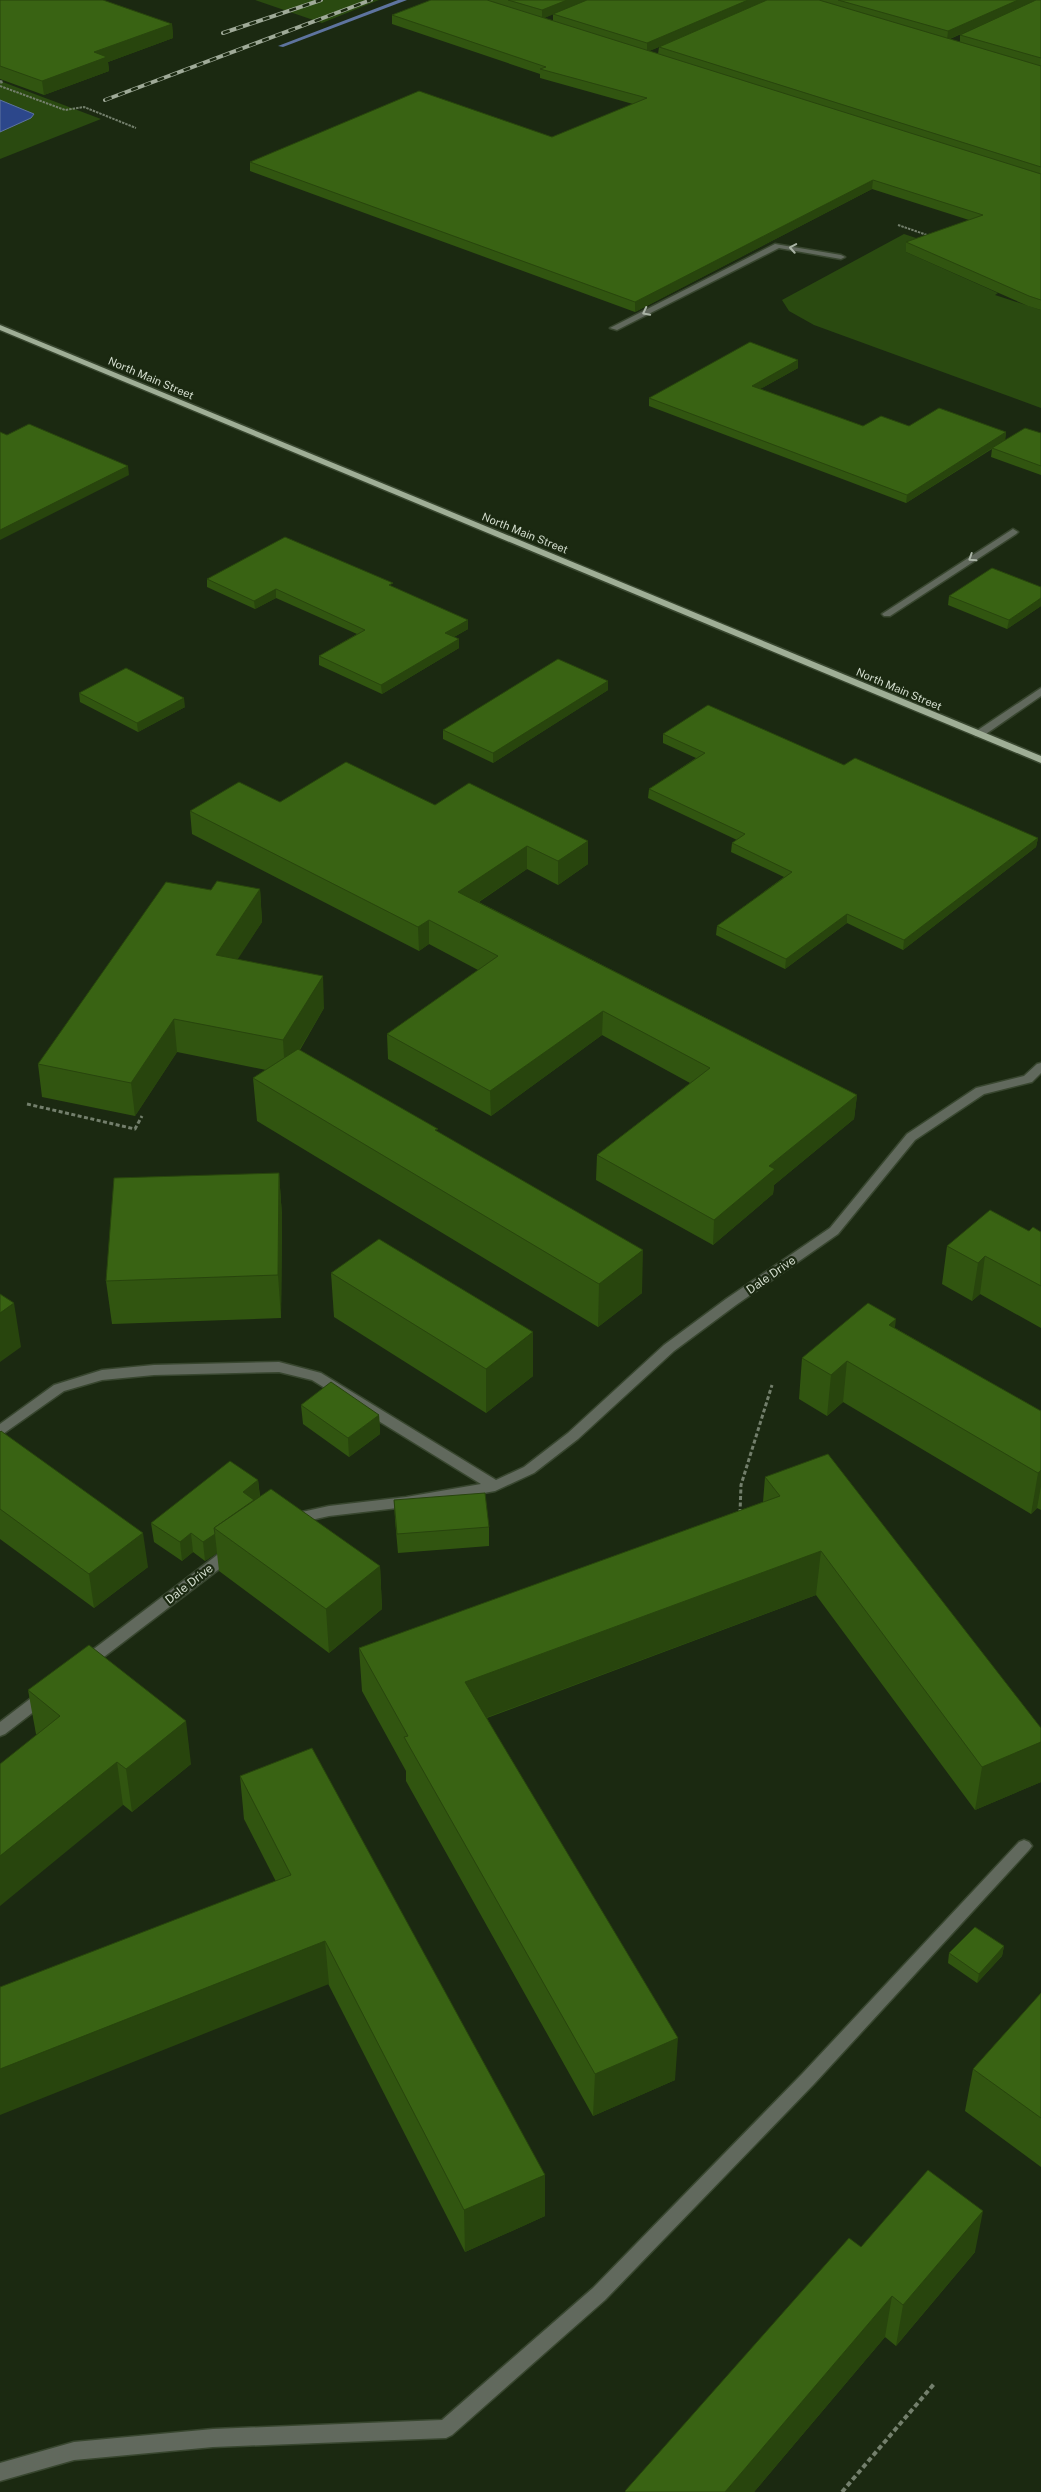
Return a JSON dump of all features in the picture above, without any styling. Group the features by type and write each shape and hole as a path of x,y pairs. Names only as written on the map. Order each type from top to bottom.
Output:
{"main road":[{"name":"North Main Street","path":"0,328 1041,760"}],"street":[{"path":"614,328 778,246 841,257"},
{"path":"887,614 1013,532"},
{"path":"979,734 1041,691"},
{"name":"Dale Drive","path":"275,1523 329,1510 406,1502 495,1486 529,1470 573,1436 670,1348 730,1302 834,1231 911,1136 980,1091 1028,1079 1041,1067"},
{"path":"0,1431 59,1388 102,1375 154,1370 279,1367 316,1376 495,1486"},
{"name":"Dale Drive","path":"73,1674 238,1547"},
{"path":"0,1730 58,1685"},
{"path":"0,2472 74,2451 213,2438 446,2429 599,2294 815,2072 1024,1846"}],"path":[{"path":"0,83 65,110 84,107 136,128"},
{"path":"898,225 932,237"},
{"path":"27,1104 134,1129 142,1116"},
{"path":"740,1519 741,1485 772,1385"},
{"path":"842,2492 934,2384"}],"green space":[{"path":"255,0 379,0 322,23"},
{"path":"0,81 101,119 0,159"},
{"path":"904,234 931,243 906,252 998,293 995,295 1041,310 1041,408 814,325 789,311 782,300"}],"water":[{"path":"0,100 34,114 31,118 0,132"}],"building":[{"path":"0,0 103,0 172,24 94,52 107,57 42,81 0,66"},
{"path":"431,0 487,0 1041,174 1041,300 906,242 983,215 873,180 635,302 250,162 419,91 552,137 647,98 540,69 546,67 392,15"},
{"path":"508,0 567,0 542,10"},
{"path":"587,0 748,0 647,43 553,14"},
{"path":"767,0 819,0 1041,66 1041,167 659,47"},
{"path":"838,0 1018,0 948,31"},
{"path":"1036,0 1041,0 1041,58 960,35"},
{"path":"750,342 798,360 752,386 863,426 881,416 909,426 939,408 1006,432 907,495 649,398"},
{"path":"29,424 128,466 0,530 0,432 7,435"},
{"path":"1025,428 1041,433 1041,466 992,448"},
{"path":"285,537 393,583 389,585 468,620 445,633 459,639 381,685 319,656 365,630 276,589 254,601 207,579"},
{"path":"992,568 1041,587 1041,598 1009,620 949,596"},
{"path":"558,659 608,681 493,753 443,730"},
{"path":"126,668 184,698 137,723 79,693"},
{"path":"708,705 844,765 855,758 1038,838 904,940 847,914 786,959 717,926 792,872 732,843 745,834 649,789 705,753 663,734"},
{"path":"346,762 435,805 469,783 588,841 558,861 527,846 458,892 857,1095 769,1166 775,1169 714,1220 597,1155 710,1068 603,1011 490,1091 387,1034 498,956 429,920 418,927 190,811 239,782 280,802"},
{"path":"217,881 260,889 216,955 323,976 283,1040 174,1019 131,1083 38,1064 166,882 211,890"},
{"path":"298,1049 643,1250 599,1284 253,1078"},
{"path":"279,1173 278,1275 106,1281 114,1178"},
{"path":"990,1210 1029,1231 1033,1227 1041,1232 1041,1286 985,1256 978,1263 947,1246"},
{"path":"379,1239 533,1332 486,1369 331,1273"},
{"path":"0,1294 14,1303 0,1313"},
{"path":"868,1303 896,1319 889,1325 1041,1411 1041,1470 1038,1473 847,1361 831,1375 802,1358"},
{"path":"331,1382 379,1415 348,1438 301,1405"},
{"path":"1,1431 143,1533 89,1574 0,1509"},
{"path":"828,1454 1041,1728 1041,1742 982,1767 821,1551 465,1682 678,2038 595,2074 404,1737 408,1736 359,1648 780,1496 765,1477"},
{"path":"230,1461 258,1480 243,1492 254,1500 214,1528 215,1534 203,1542 191,1533 180,1542 151,1523"},
{"path":"271,1489 380,1566 326,1609 214,1528"},
{"path":"485,1493 489,1527 397,1534 394,1500"},
{"path":"89,1645 186,1721 126,1769 117,1762 0,1856 0,1764 60,1716 28,1690"},
{"path":"312,1748 545,2175 464,2210 325,1941 0,2069 0,1987 291,1875 240,1776"},
{"path":"975,1927 1004,1946 979,1974 949,1953"},
{"path":"1041,1993 1041,2118 973,2069"},
{"path":"928,2170 983,2211 903,2305 892,2296 725,2492 626,2492 849,2238 861,2247"}],"waterway":[{"path":"281,46 404,0"}],"railway":[{"path":"223,33 321,0"},
{"path":"105,100 371,0"}]}
